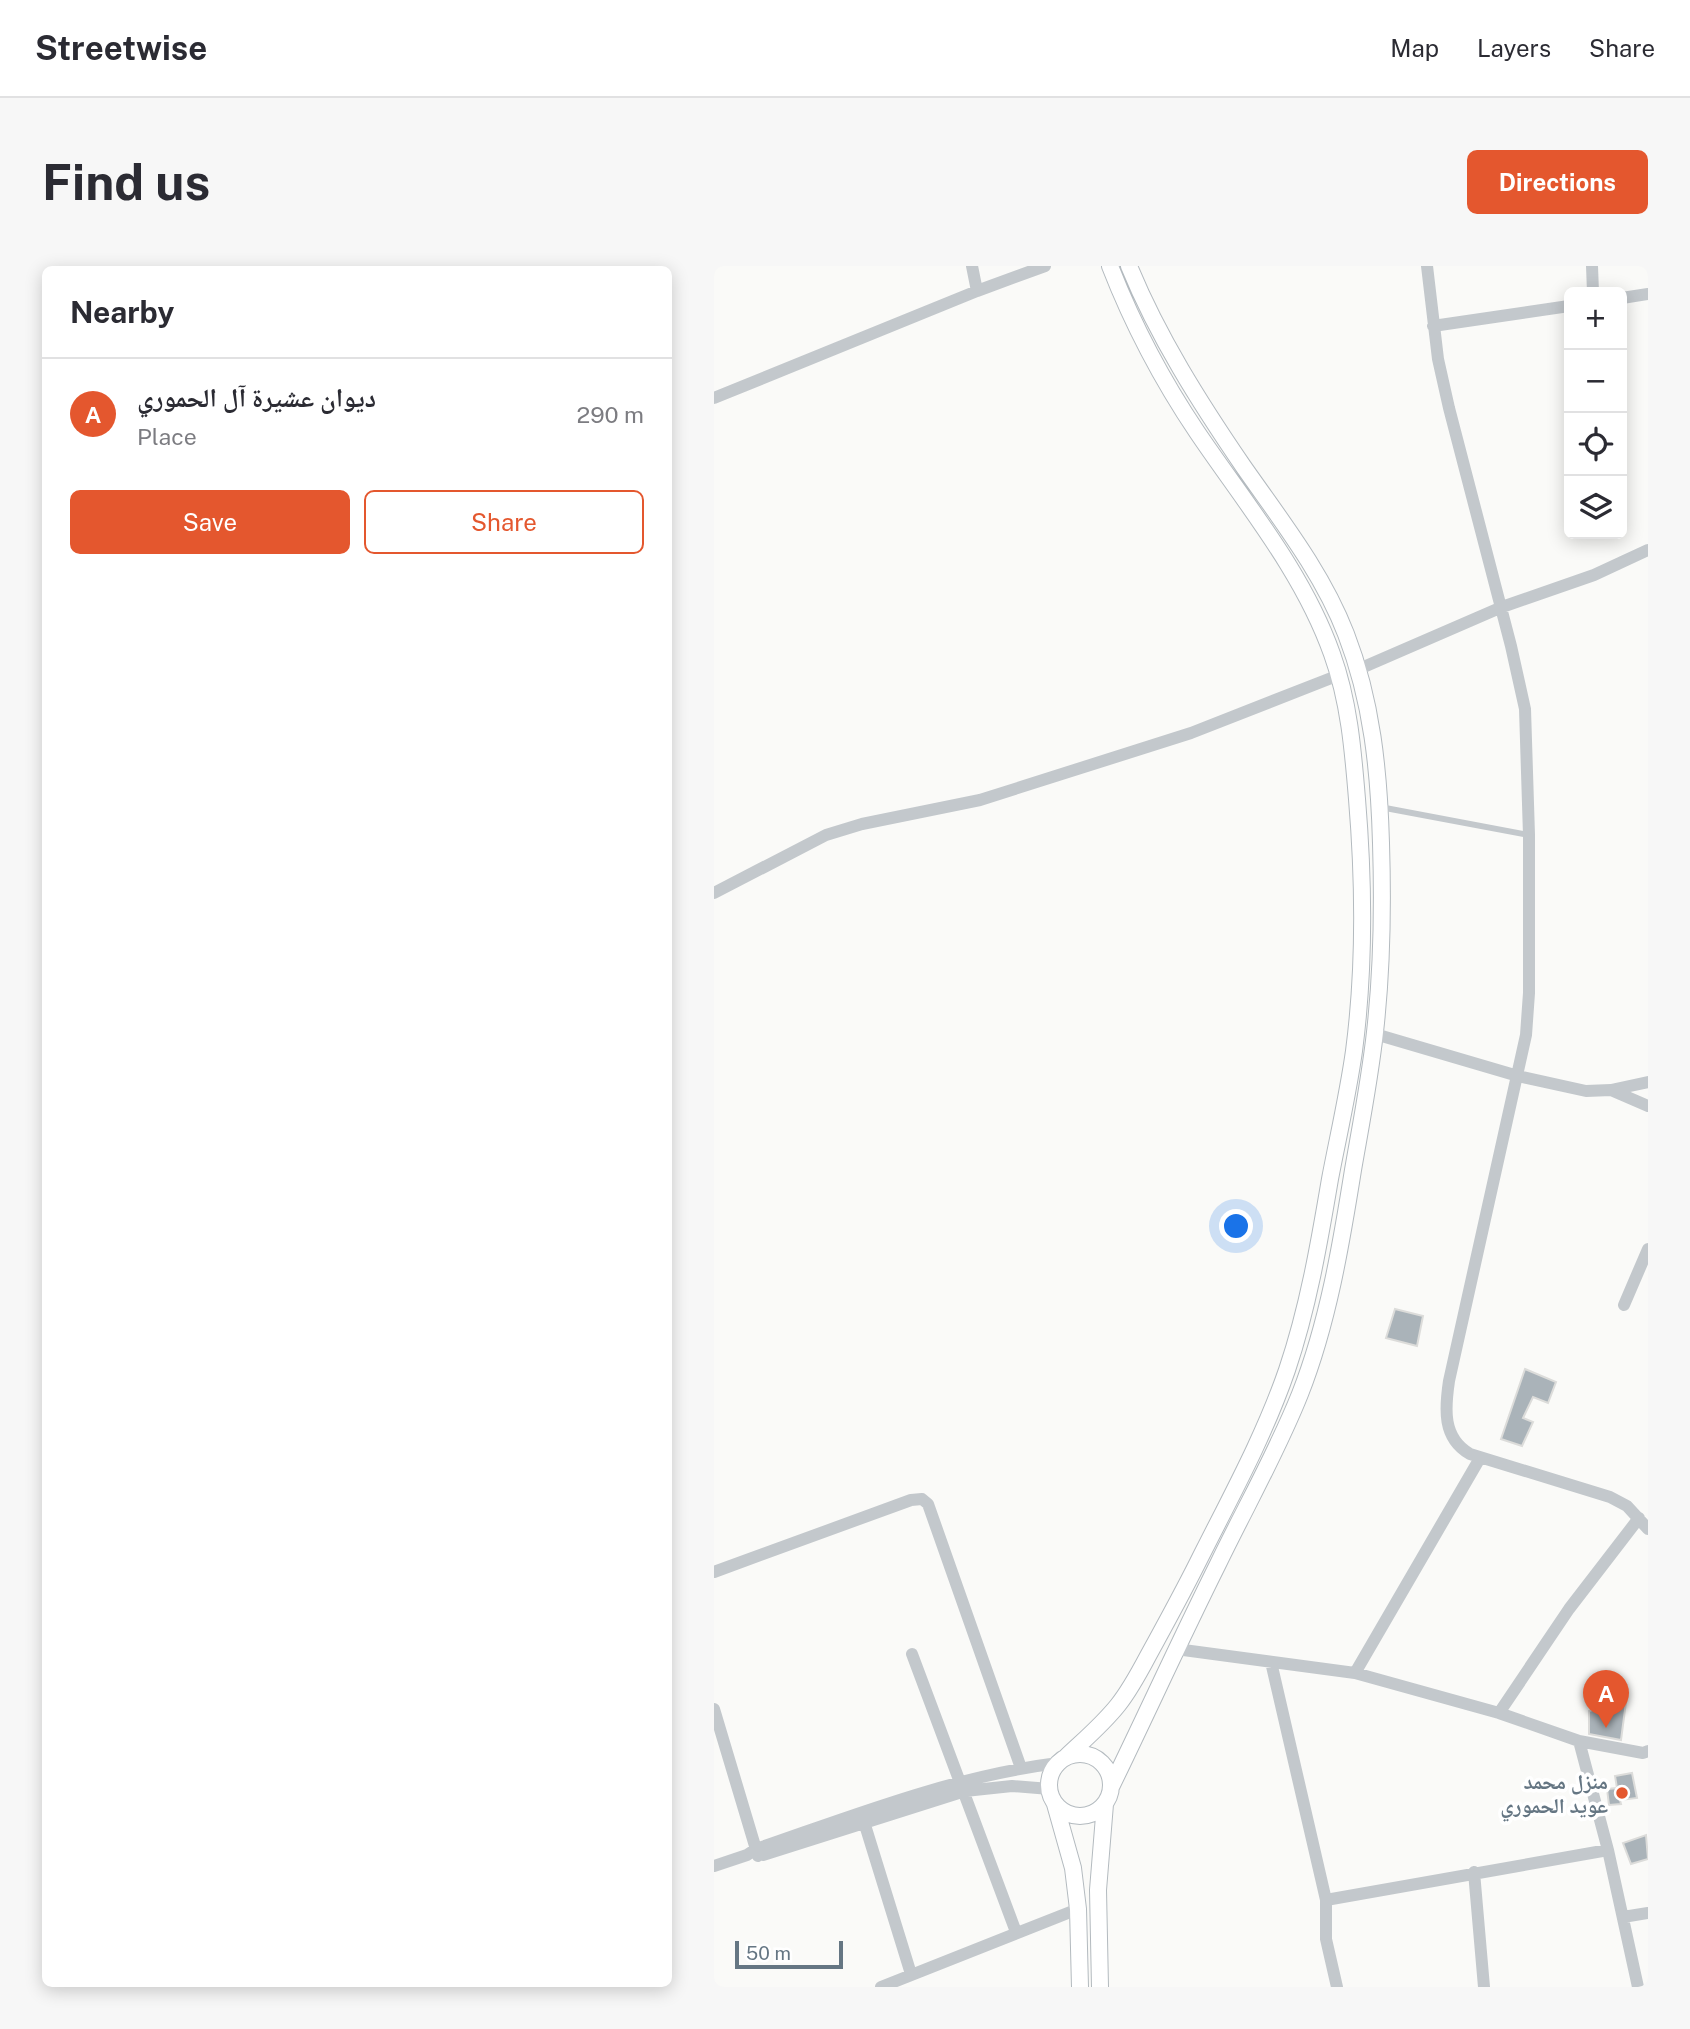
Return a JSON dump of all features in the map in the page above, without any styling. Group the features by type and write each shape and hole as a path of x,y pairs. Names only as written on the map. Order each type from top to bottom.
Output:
{"main road":[{"path":"1080,1987 1078,1909 1069,1848 1052,1795 1050,1780 1062,1760 1122,1700 1170,1618 1250,1460 1286,1373 1304,1312 1353,1053 1360,979 1363,871 1353,753 1339,675 1319,621 1302,588 1160,374 1138,332 1110,266"},
{"path":"1100,1987 1098,1890 1105,1804 1176,1649 1290,1417 1309,1369 1334,1272 1375,1034 1382,886 1380,807 1371,721 1359,669 1344,629 1313,570 1188,381 1148,309 1129,266"},
{"path":"1062,1760 1085,1754 1094,1756 1107,1769 1111,1787"},
{"path":"1052,1795 1066,1812 1083,1815 1091,1814 1105,1804"}],"street":[{"path":"972,266 977,291"},
{"path":"714,398 1045,266"},
{"path":"1427,266 1438,359 1461,459 1502,607 1525,709 1529,835 1528,1014 1518,1076 1446,1400 1446,1414 1449,1430 1463,1450 1480,1458 1610,1497 1627,1507 1648,1529"},
{"path":"1592,266 1593,287"},
{"path":"1627,297 1648,294"},
{"path":"1433,326 1564,307"},
{"path":"1359,669 1502,607 1594,575 1648,550"},
{"path":"714,893 836,831 955,807 993,796 1191,733 1339,675"},
{"path":"1375,1034 1518,1076 1586,1091 1611,1090 1648,1082"},
{"path":"1611,1090 1648,1107"},
{"path":"1624,1305 1648,1249"},
{"path":"1355,1673 1480,1458"},
{"path":"714,1572 911,1500 922,1499 928,1504 1021,1768"},
{"path":"1499,1713 1569,1609 1639,1518"},
{"path":"1176,1649 1355,1673 1499,1713 1579,1741 1646,1753"},
{"path":"912,1654 1017,1932"},
{"path":"1271,1662 1326,1900 1326,1939 1337,1987"},
{"path":"714,1709 754,1853"},
{"path":"1579,1741 1608,1850 1638,1987"},
{"path":"714,1866 1021,1768 1062,1760"},
{"path":"754,1853 864,1825 963,1786 1012,1786 1052,1795"},
{"path":"864,1825 911,1974"},
{"path":"1326,1900 1608,1850"},
{"path":"1474,1872 1484,1987"},
{"path":"881,1987 1078,1909"},
{"path":"1623,1917 1648,1913"}],"lane":[{"path":"1380,807 1529,835"}],"building":[{"path":"1395,1309 1423,1316 1417,1346 1386,1338"},
{"path":"1525,1369 1556,1382 1548,1403 1533,1397 1523,1418 1533,1422 1522,1446 1501,1439"},
{"path":"1593,1697 1626,1702 1621,1740 1589,1734 1589,1711 1593,1710"},
{"name":"منزل محمد عويد الحموري","path":"1632,1773 1637,1798 1620,1800 1621,1804 1609,1805 1607,1789 1617,1788 1615,1776"},
{"path":"1646,1835 1648,1859 1631,1864 1623,1843"}],"place":[{"name":"ديوان عشيرة آل الحموري","path":"1606,1728"},
{"name":"منزل محمد عويد الحموري","path":"1622,1793"}]}
